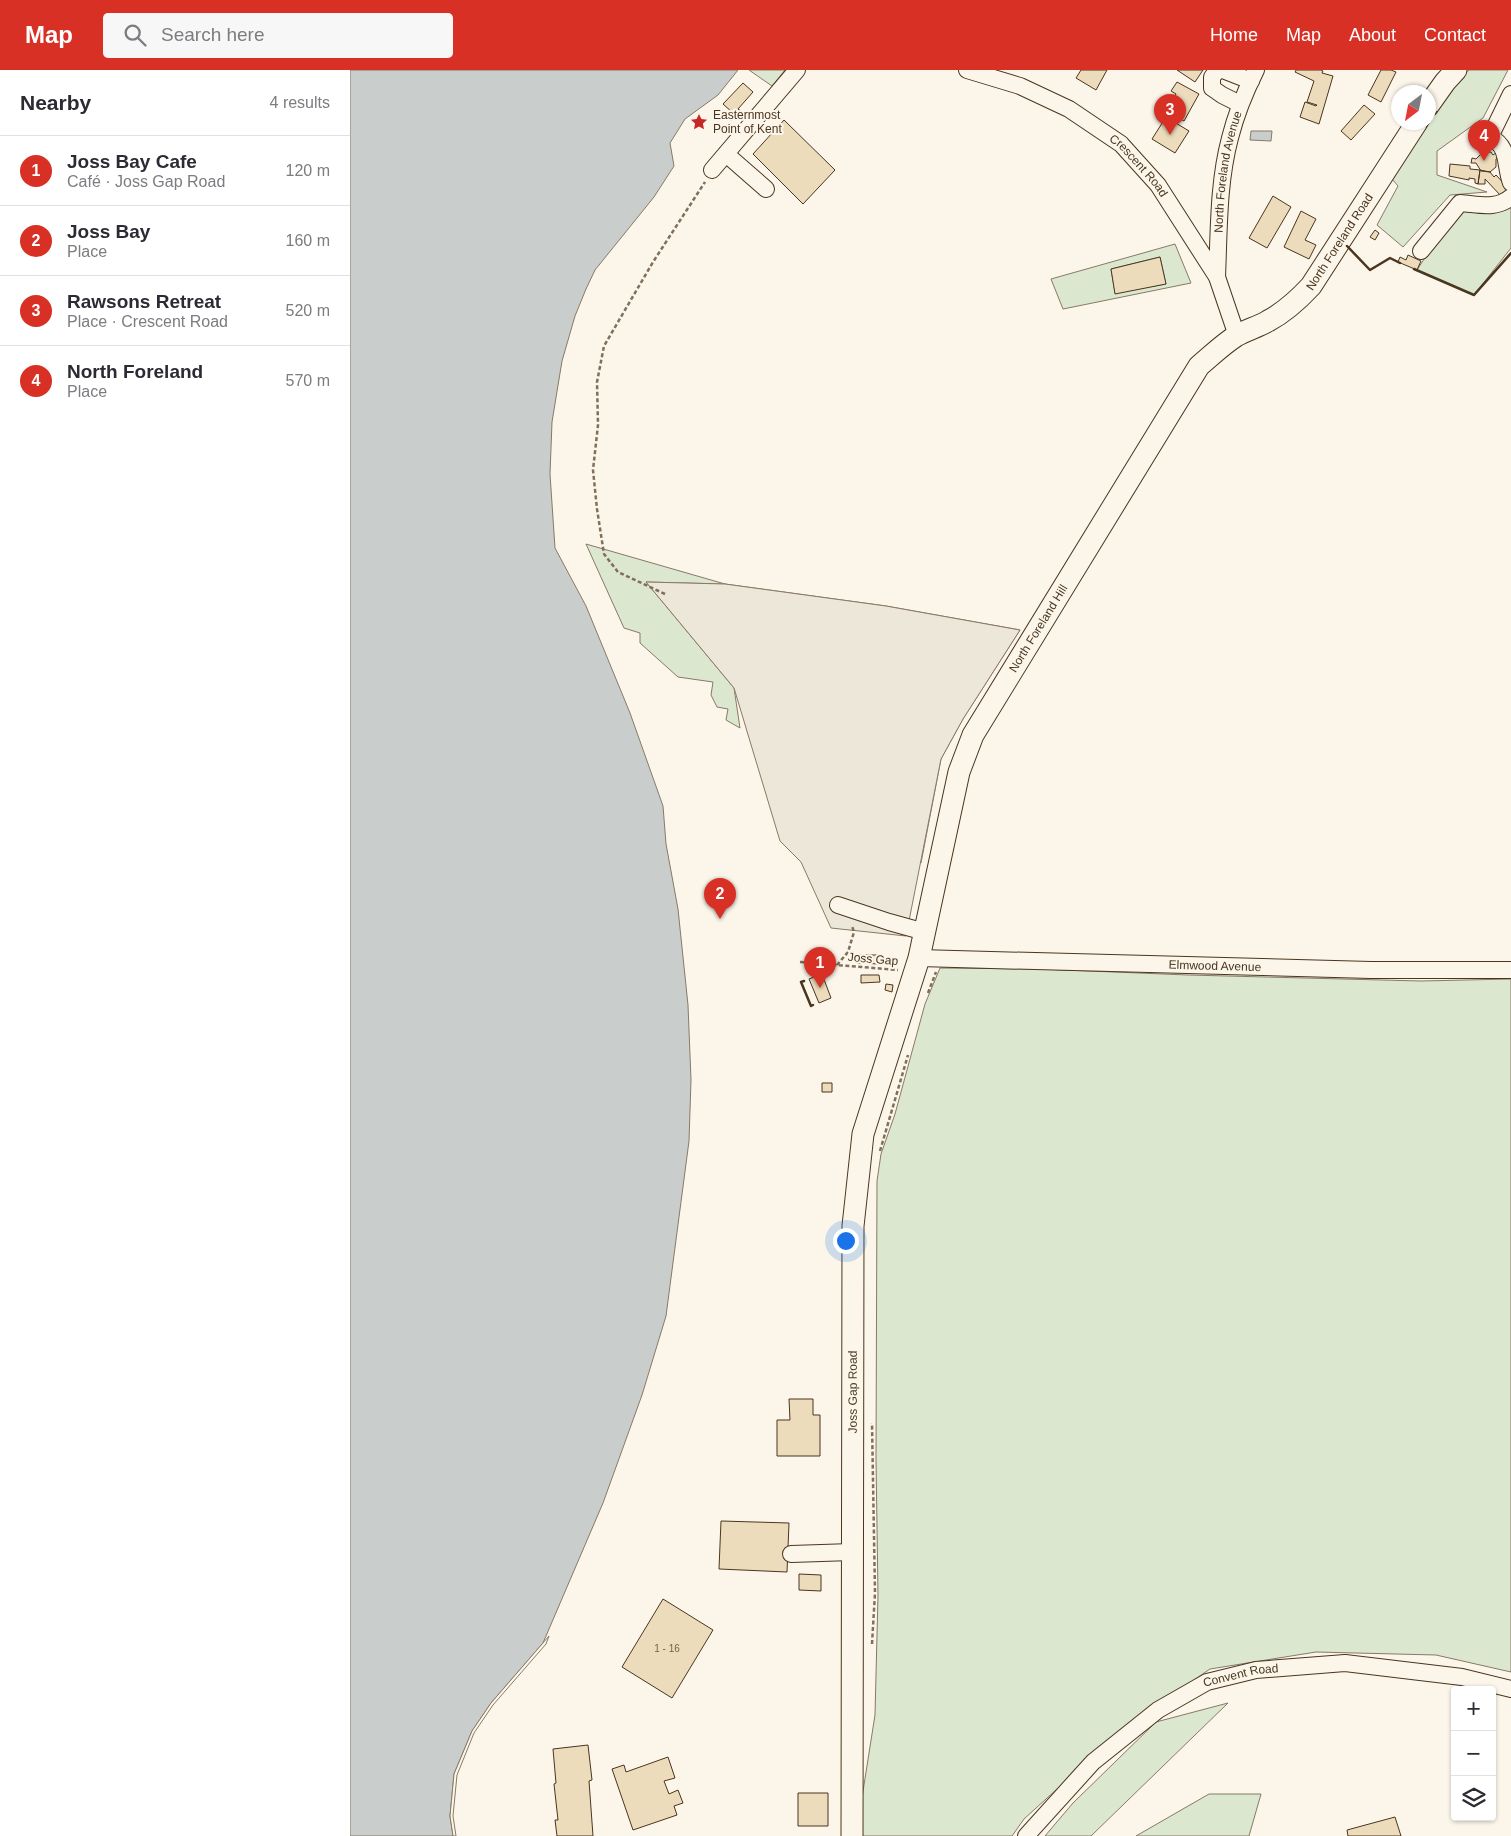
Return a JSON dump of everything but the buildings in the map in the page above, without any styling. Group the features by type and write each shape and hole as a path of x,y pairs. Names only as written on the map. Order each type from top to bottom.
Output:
{"main road":[{"path":"1436,95 1456,70"},
{"name":"North Foreland Road","path":"1237,336 1267,322 1288,309 1310,286 1412,130"},
{"name":"North Foreland Hill","path":"924,963 925,932 958,772 973,735 1199,366 1237,336"},
{"name":"Joss Gap Road","path":"852,1836 853,1226 863,1134 924,963"}],"street":[{"path":"712,170 798,70"},
{"name":"Crescent Road","path":"967,70 1020,86 1069,109 1121,144 1158,185 1217,277 1237,336"},
{"path":"1218,70 1212,77 1212,88 1240,104"},
{"path":"1223,70 1253,76"},
{"name":"North Foreland Avenue","path":"1217,277 1222,183 1230,140 1240,104 1253,76"},
{"path":"1511,94 1490,137 1499,142 1504,149 1511,183"},
{"path":"726,154 766,190"},
{"path":"1421,251 1460,203 1494,206 1503,203 1511,197"},
{"path":"838,905 925,932"},
{"name":"Elmwood Avenue","path":"924,963 1371,970 1511,970"},
{"path":"791,1554 852,1552"},
{"name":"Convent Road","path":"1026,1836 1093,1762 1158,1710 1207,1682 1256,1670 1345,1663 1462,1677 1511,1689"}],"path":[{"path":"665,594 618,572 604,554 597,509 594,470 598,425 597,382 604,346 653,262 712,170"},
{"path":"837,965 848,952 854,932"},
{"name":"Joss Gap","path":"800,962 837,965 924,963"},
{"path":"924,963 935,976 928,993"},
{"path":"878,1156 910,1048"},
{"path":"871,1650 875,1593 872,1417"}],"green space":[{"path":"749,70 785,70 772,86"},
{"path":"1469,70 1508,70 1483,118 1437,151 1437,175 1487,192 1450,195 1403,247 1377,225 1398,186 1392,179 1424,130 1436,130 1436,112 1458,79"},
{"path":"1511,197 1511,248 1474,295 1417,270 1460,203"},
{"path":"1175,244 1191,283 1063,309 1051,279","holes":["1160,257 1166,284 1115,293 1111,269"]},
{"path":"586,544 725,584 646,582 734,688 740,728 726,720 728,709 717,707 711,695 713,682 678,677 640,643 640,633 624,628"},
{"path":"725,584 886,606 1020,630 963,719 941,759 921,863"},
{"path":"940,968 1039,969 1421,981 1511,979 1511,1672 1436,1655 1316,1652 1210,1669 1154,1707 1090,1759 1024,1819 1012,1836 861,1836 861,1804 875,1715 878,1595 876,1458 877,1181 881,1154 895,1114 925,1004"},
{"path":"1228,1703 1091,1836 1045,1836 1073,1803 1156,1722"},
{"path":"1209,1794 1261,1794 1249,1836 1136,1836"}],"shaded area":[{"path":"350,70 738,70 718,95 685,119 670,143 674,166 654,197 595,270 575,316 562,361 552,422 550,474 555,548 586,606 630,713 663,806 666,844 678,909 688,1005 691,1080 689,1141 666,1316 642,1395 603,1503 543,1643 491,1703 472,1731 454,1774 450,1816 453,1836 350,1836"},
{"path":"1251,131 1272,131 1271,141 1250,140"},
{"path":"646,582 725,584 886,606 1020,630 963,719 941,759 906,936 831,928 801,862 780,841 734,688"}],"pier":[{"path":"549,1636 546,1644 493,1705 474,1733 457,1775 453,1816 456,1836 453,1836 450,1816 454,1774 472,1731 491,1703"}],"wall":[{"path":"1347,246 1370,270 1390,258 1400,263"},
{"path":"1414,269 1474,295 1511,253"},
{"path":"804,981 801,982 811,1006 813,1005"}],"place":[{"name":"Easternmost Point of Kent","path":"699,122"},
{"name":"Rawsons Retreat","path":"1170,135"},
{"name":"North Foreland","path":"1484,161"},
{"name":"Joss Bay","path":"720,919"},
{"name":"Joss Bay Cafe","path":"820,988"}]}
